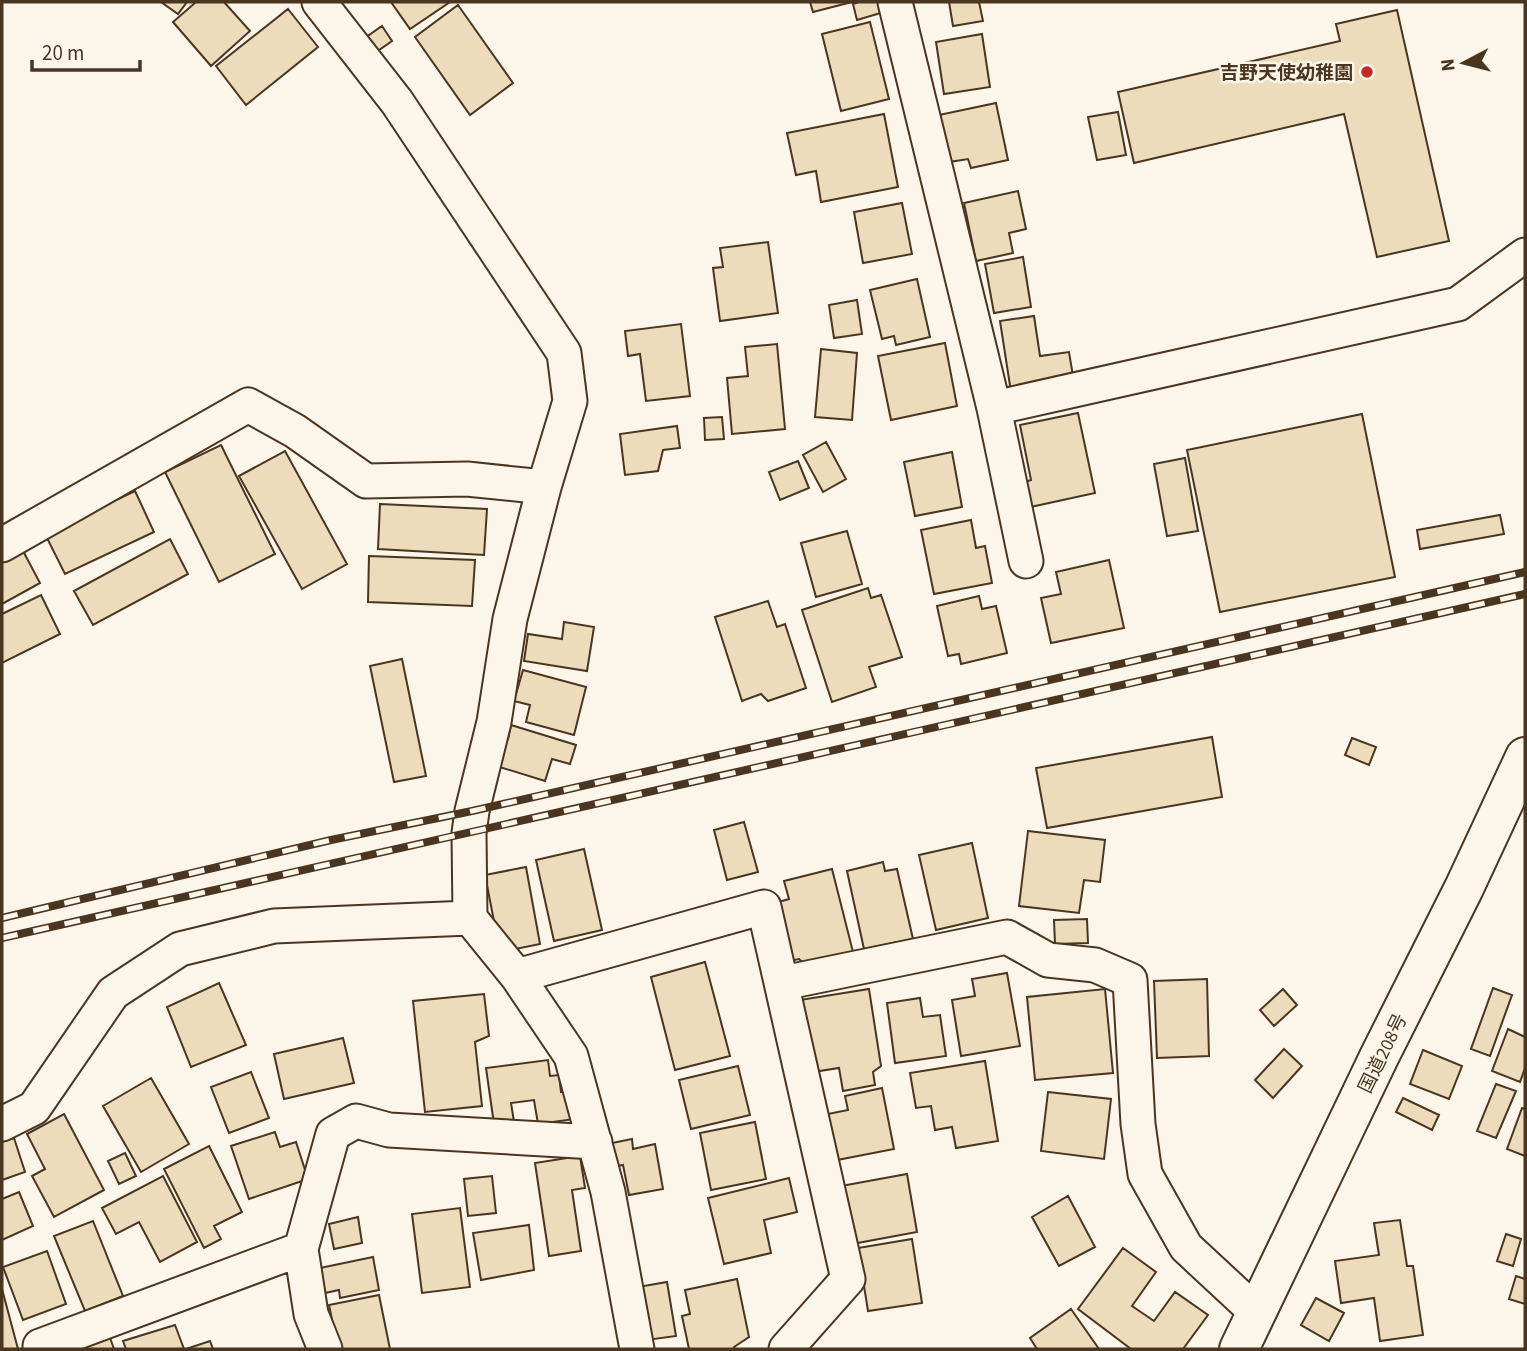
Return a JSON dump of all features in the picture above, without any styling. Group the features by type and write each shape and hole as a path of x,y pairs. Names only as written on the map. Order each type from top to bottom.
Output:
{"highway":[{"name":"国道208号","path":"1239,1349 1525,757"}],"street":[{"path":"319,2 397,102 564,353 570,401 544,487 510,618 494,722 472,811 469,833 470,918 517,976 571,1056 608,1192 637,1349"},
{"path":"895,2 994,408 1026,561"},
{"path":"994,408 1458,304 1525,255"},
{"path":"2,545 247,405 295,431 366,481 467,479 544,487"},
{"path":"517,976 764,907 848,1279 786,1349"},
{"path":"2,1124 34,1108 113,993 180,949 274,926 470,918"},
{"path":"783,983 1007,937 1048,960 1095,965 1130,979 1138,1124 1145,1174 1186,1247 1257,1313"},
{"path":"325,1349 311,1314 301,1250 333,1134 356,1121 389,1130 595,1142"},
{"path":"42,1349 40,1346 301,1250"}],"building":[{"path":"161,2 187,2 178,14"},
{"path":"196,2 224,2 250,31 211,66 173,22"},
{"path":"391,2 450,2 410,29"},
{"path":"810,2 852,2 813,12"},
{"path":"882,2 884,12 857,20 853,4"},
{"path":"949,2 979,2 983,21 953,26"},
{"path":"458,5 513,83 470,115 415,37"},
{"path":"288,9 318,47 246,105 216,66"},
{"path":"1397,10 1449,241 1377,257 1344,114 1134,163 1118,92 1340,41 1336,24"},
{"path":"870,22 889,99 841,111 822,34"},
{"path":"382,26 392,41 372,55 362,40"},
{"path":"982,34 990,87 944,94 936,42"},
{"path":"996,103 1008,160 971,168 968,159 949,162 939,115"},
{"path":"1118,112 1126,155 1097,160 1088,117"},
{"path":"884,114 898,187 821,202 816,171 796,175 787,133"},
{"path":"1018,191 1026,229 1009,233 1013,253 976,261 964,203"},
{"path":"902,203 912,254 863,263 854,212"},
{"path":"768,242 778,313 720,321 713,268 723,267 720,248"},
{"path":"1023,257 1031,307 994,313 985,264"},
{"path":"917,279 930,337 896,345 894,336 882,339 870,290"},
{"path":"857,300 862,334 834,338 829,305"},
{"path":"1034,316 1040,356 1069,352 1074,382 1011,392 1000,321"},
{"path":"681,324 690,396 646,401 640,354 628,356 625,331"},
{"path":"945,343 957,406 891,420 878,356"},
{"path":"777,344 785,429 732,434 727,378 748,376 745,347"},
{"path":"821,349 857,353 852,420 815,417"},
{"path":"1078,413 1095,493 1026,508 1021,483 1031,480 1020,425"},
{"path":"1362,414 1395,577 1220,612 1187,450"},
{"path":"722,417 724,439 705,440 704,418"},
{"path":"677,426 680,448 663,450 658,471 625,475 620,434"},
{"path":"826,442 846,479 823,492 803,455"},
{"path":"221,445 275,554 219,582 165,472"},
{"path":"285,451 347,564 302,589 239,476"},
{"path":"952,452 962,507 915,516 904,462"},
{"path":"1185,458 1198,531 1167,536 1154,464"},
{"path":"798,461 809,488 780,500 769,472"},
{"path":"135,491 154,532 65,574 45,534"},
{"path":"380,504 487,509 484,555 378,549"},
{"path":"1500,515 1504,534 1420,549 1417,530"},
{"path":"971,520 976,548 985,546 992,583 934,594 921,530"},
{"path":"847,531 862,584 816,597 801,543"},
{"path":"170,539 188,574 93,625 74,591"},
{"path":"22,549 40,583 2,604 2,561"},
{"path":"369,556 475,560 472,606 368,602"},
{"path":"1109,560 1124,628 1051,643 1041,598 1061,594 1056,572"},
{"path":"868,588 871,598 881,595 902,657 869,667 876,687 832,702 802,610"},
{"path":"41,595 60,634 2,663 2,614"},
{"path":"979,596 982,609 996,606 1007,653 961,664 959,654 948,656 937,606"},
{"path":"768,601 777,627 785,624 806,688 768,701 761,694 742,701 715,617"},
{"path":"564,622 594,627 587,671 524,661 528,634 562,639"},
{"path":"402,659 426,776 394,782 370,666"},
{"path":"523,670 586,687 574,735 526,722 530,705 514,701"},
{"path":"511,725 576,745 570,764 552,759 545,781 490,764 499,736 508,739"},
{"path":"1212,737 1222,797 1047,828 1036,768"},
{"path":"1352,738 1376,747 1369,765 1345,755"},
{"path":"744,822 758,872 727,880 714,830"},
{"path":"1028,831 1105,840 1100,882 1084,880 1079,913 1019,906"},
{"path":"972,843 988,918 936,930 919,855"},
{"path":"584,849 602,930 554,941 536,860"},
{"path":"883,862 885,871 897,869 913,939 864,949 847,871"},
{"path":"526,867 540,944 500,952 485,875"},
{"path":"832,869 853,952 804,964 799,959 789,961 775,903 789,899 784,881"},
{"path":"1087,919 1088,943 1055,944 1054,920"},
{"path":"705,962 730,1056 675,1070 651,977"},
{"path":"1007,973 1020,1046 961,1056 952,1000 975,996 972,979"},
{"path":"1207,979 1209,1056 1157,1058 1154,981"},
{"path":"219,983 246,1045 191,1067 167,1007"},
{"path":"1493,988 1512,995 1490,1056 1471,1049"},
{"path":"869,989 881,1066 873,1072 875,1085 843,1091 839,1068 813,1072 800,1000"},
{"path":"1105,989 1113,1073 1035,1080 1027,997"},
{"path":"1283,989 1297,1005 1274,1026 1260,1010"},
{"path":"484,994 489,1036 475,1042 482,1106 425,1112 413,1001"},
{"path":"920,998 923,1017 940,1015 946,1056 895,1063 887,1003"},
{"path":"1508,1029 1525,1037 1525,1068 1520,1082 1492,1071"},
{"path":"343,1038 354,1083 284,1099 274,1054"},
{"path":"1284,1049 1302,1066 1273,1098 1255,1080"},
{"path":"1423,1050 1462,1066 1449,1099 1410,1084"},
{"path":"548,1060 550,1076 559,1075 561,1092 571,1090 575,1119 538,1124 534,1100 511,1103 515,1128 495,1131 486,1068"},
{"path":"985,1061 998,1141 956,1148 952,1127 935,1130 931,1106 916,1108 910,1073"},
{"path":"738,1066 750,1115 691,1129 679,1080"},
{"path":"251,1072 269,1118 229,1133 211,1087"},
{"path":"151,1078 189,1144 141,1172 103,1106"},
{"path":"1496,1084 1516,1091 1496,1138 1477,1131"},
{"path":"882,1088 894,1149 832,1161 823,1115 848,1110 845,1096"},
{"path":"1048,1092 1111,1099 1104,1159 1041,1151"},
{"path":"1403,1098 1439,1115 1432,1130 1396,1112"},
{"path":"1522,1108 1525,1109 1525,1156 1507,1149"},
{"path":"64,1114 104,1190 54,1217 32,1176 45,1169 27,1134"},
{"path":"755,1122 766,1179 711,1190 700,1133"},
{"path":"275,1132 280,1147 296,1142 308,1179 249,1199 231,1146"},
{"path":"14,1138 25,1172 2,1180 2,1142"},
{"path":"632,1139 633,1149 655,1144 663,1189 629,1195 623,1165 611,1167 607,1144"},
{"path":"209,1146 242,1212 214,1226 221,1239 204,1248 164,1169"},
{"path":"125,1153 136,1176 119,1184 108,1161"},
{"path":"580,1156 585,1188 572,1190 581,1251 549,1256 535,1163"},
{"path":"907,1174 917,1232 852,1244 841,1186"},
{"path":"163,1176 197,1242 160,1262 139,1222 116,1234 102,1208"},
{"path":"492,1176 496,1213 468,1216 464,1179"},
{"path":"789,1178 797,1212 764,1220 771,1253 724,1264 708,1198"},
{"path":"19,1192 33,1226 2,1240 2,1199"},
{"path":"1068,1196 1095,1247 1059,1266 1032,1217"},
{"path":"460,1208 470,1287 422,1293 412,1214"},
{"path":"358,1217 362,1243 334,1249 329,1224"},
{"path":"1400,1220 1407,1266 1413,1266 1423,1335 1380,1341 1374,1298 1341,1303 1335,1261 1379,1255 1374,1223"},
{"path":"93,1221 123,1296 85,1311 54,1236"},
{"path":"529,1225 534,1270 481,1280 473,1233"},
{"path":"1506,1234 1521,1239 1513,1266 1497,1261"},
{"path":"912,1239 922,1303 868,1311 858,1248"},
{"path":"1123,1248 1156,1272 1132,1306 1154,1321 1175,1292 1208,1315 1183,1349 1131,1349 1078,1309"},
{"path":"47,1251 66,1304 23,1320 3,1267"},
{"path":"373,1257 379,1290 340,1298 339,1290 325,1293 320,1268"},
{"path":"1516,1276 1525,1279 1525,1304 1509,1299"},
{"path":"737,1279 749,1337 734,1347 735,1349 689,1349 682,1316 690,1314 685,1290"},
{"path":"667,1282 676,1336 647,1340 638,1287"},
{"path":"2,1289 18,1349 2,1349"},
{"path":"379,1295 390,1349 338,1349 329,1305"},
{"path":"1316,1298 1344,1313 1329,1341 1301,1325"},
{"path":"1071,1309 1099,1349 1037,1349 1030,1338"},
{"path":"175,1325 184,1349 126,1349 123,1341"},
{"path":"109,1335 114,1349 71,1349"},
{"path":"210,1341 213,1349 186,1349"}],"railway":[{"path":"2,918 331,840 472,811 1525,572"},
{"path":"2,938 1525,594"}],"place":[{"name":"吉野天使幼稚園","path":"1367,72"}]}
